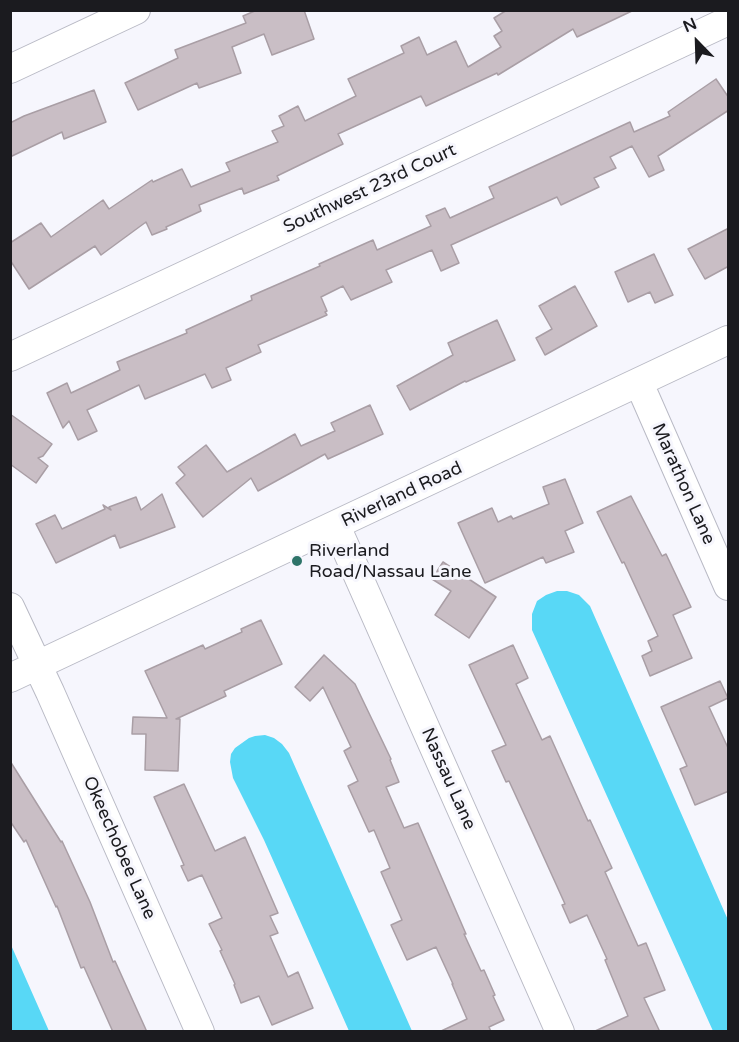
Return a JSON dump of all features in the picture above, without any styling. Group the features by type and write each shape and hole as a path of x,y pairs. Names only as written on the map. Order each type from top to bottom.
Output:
{"street":[{"path":"10,69 136,10"},
{"name":"Southwest 23rd Court","path":"10,357 729,21"},
{"name":"Riverland Road","path":"10,678 729,340"},
{"name":"Marathon Lane","path":"639,383 729,586"},
{"name":"Nassau Lane","path":"336,526 560,1032"},
{"name":"Okeechobee Lane","path":"10,607 38,665 200,1032"}],"water":[{"path":"557,591 579,595 590,606 728,920 728,1031 713,1031 532,630 532,614 537,601"},
{"path":"265,735 282,744 289,753 412,1031 349,1031 264,840 233,778 230,762 235,748 249,738"},
{"path":"11,945 49,1031 11,1031"}],"building":[{"path":"257,10 304,10 314,39 272,55 264,34 232,47 241,73 199,88 197,83 138,110 125,83 178,58 175,50 246,23 243,16"},
{"path":"507,10 634,10 577,37 573,29 498,75 497,73 426,106 421,96 338,134 343,144 277,176 279,180 244,194 242,188 199,205 201,211 166,227 167,229 152,235 146,222 101,255 95,246 29,289 10,260 10,243 41,223 51,237 103,200 109,209 152,180 153,182 182,169 191,187 230,171 226,163 278,142 272,131 284,126 279,116 298,106 305,121 356,96 348,79 404,53 401,46 419,37 427,55 456,41 468,67 501,47 494,36 502,31 494,18"},
{"path":"716,79 729,98 729,110 658,156 664,170 649,177 632,146 610,157 616,168 594,178 599,187 561,205 557,197 451,245 459,263 441,271 432,250 386,270 392,282 351,300 343,286 321,297 327,315 258,345 261,352 226,368 231,380 212,388 205,374 145,399 139,385 87,410 97,431 78,440 69,421 63,428 47,393 67,383 71,393 120,370 117,362 187,333 186,330 252,300 251,296 373,240 377,250 431,226 426,216 445,208 450,218 494,198 489,187 630,122 634,132 670,116 668,112"},
{"path":"94,90 106,122 64,139 62,132 10,157 10,123"},
{"path":"729,228 729,266 705,279 688,249"},
{"path":"654,254 673,295 655,303 650,292 628,302 615,272"},
{"path":"575,286 597,326 545,355 536,338 552,329 539,306"},
{"path":"497,320 515,360 465,381 410,410 397,386 453,355 448,343"},
{"path":"370,405 383,434 328,459 325,454 258,491 251,478 203,517 176,483 185,475 178,467 206,445 227,472 295,434 301,446 335,431 331,423"},
{"path":"10,414 52,444 43,456 38,458 48,466 36,483 10,464"},
{"path":"565,479 583,523 565,531 574,552 546,563 543,557 485,583 458,523 492,508 498,522 511,516 513,519 549,504 543,487"},
{"path":"162,494 175,527 120,548 115,535 56,563 36,524 55,515 62,529 105,509 103,505 111,510 109,507 136,497 141,510"},
{"path":"631,496 662,556 666,554 691,607 673,615 692,658 650,676 642,656 652,651 648,641 658,636 624,562 622,563 597,512"},
{"path":"443,562 496,597 469,638 435,615 451,591 432,579"},
{"path":"261,620 282,664 224,691 226,696 176,719 180,719 178,771 145,770 146,734 132,734 133,717 167,718 145,671 203,645 205,649 242,632 241,629"},
{"path":"513,645 528,678 516,684 542,740 550,736 612,868 605,872 638,946 646,943 665,990 644,998 660,1032 593,1032 628,1016 605,960 607,959 587,915 570,923 562,905 565,904 531,829 509,781 506,782 492,751 506,745 469,665"},
{"path":"324,655 355,684 391,759 399,782 386,787 404,828 418,823 466,934 464,934 495,995 493,996 504,1020 489,1027 491,1032 439,1032 467,1019 453,984 436,947 407,960 391,925 402,920 381,872 390,868 374,830 369,832 348,786 358,781 344,751 351,747 323,687 310,701 295,687"},
{"path":"720,681 728,698 709,707 729,750 729,791 695,805 680,769 687,766 661,707"},
{"path":"10,761 62,841 90,902 113,962 115,961 147,1032 113,1032 84,967 81,968 57,906 26,840 24,842 10,821"},
{"path":"184,784 215,851 245,837 278,913 270,916 278,933 270,936 288,977 298,972 313,1008 272,1025 259,996 241,1003 220,951 222,950 209,924 222,918 202,875 188,881 181,866 184,865 154,797"}],"place":[{"name":"Riverland Road/Nassau Lane","path":"297,561"}]}
